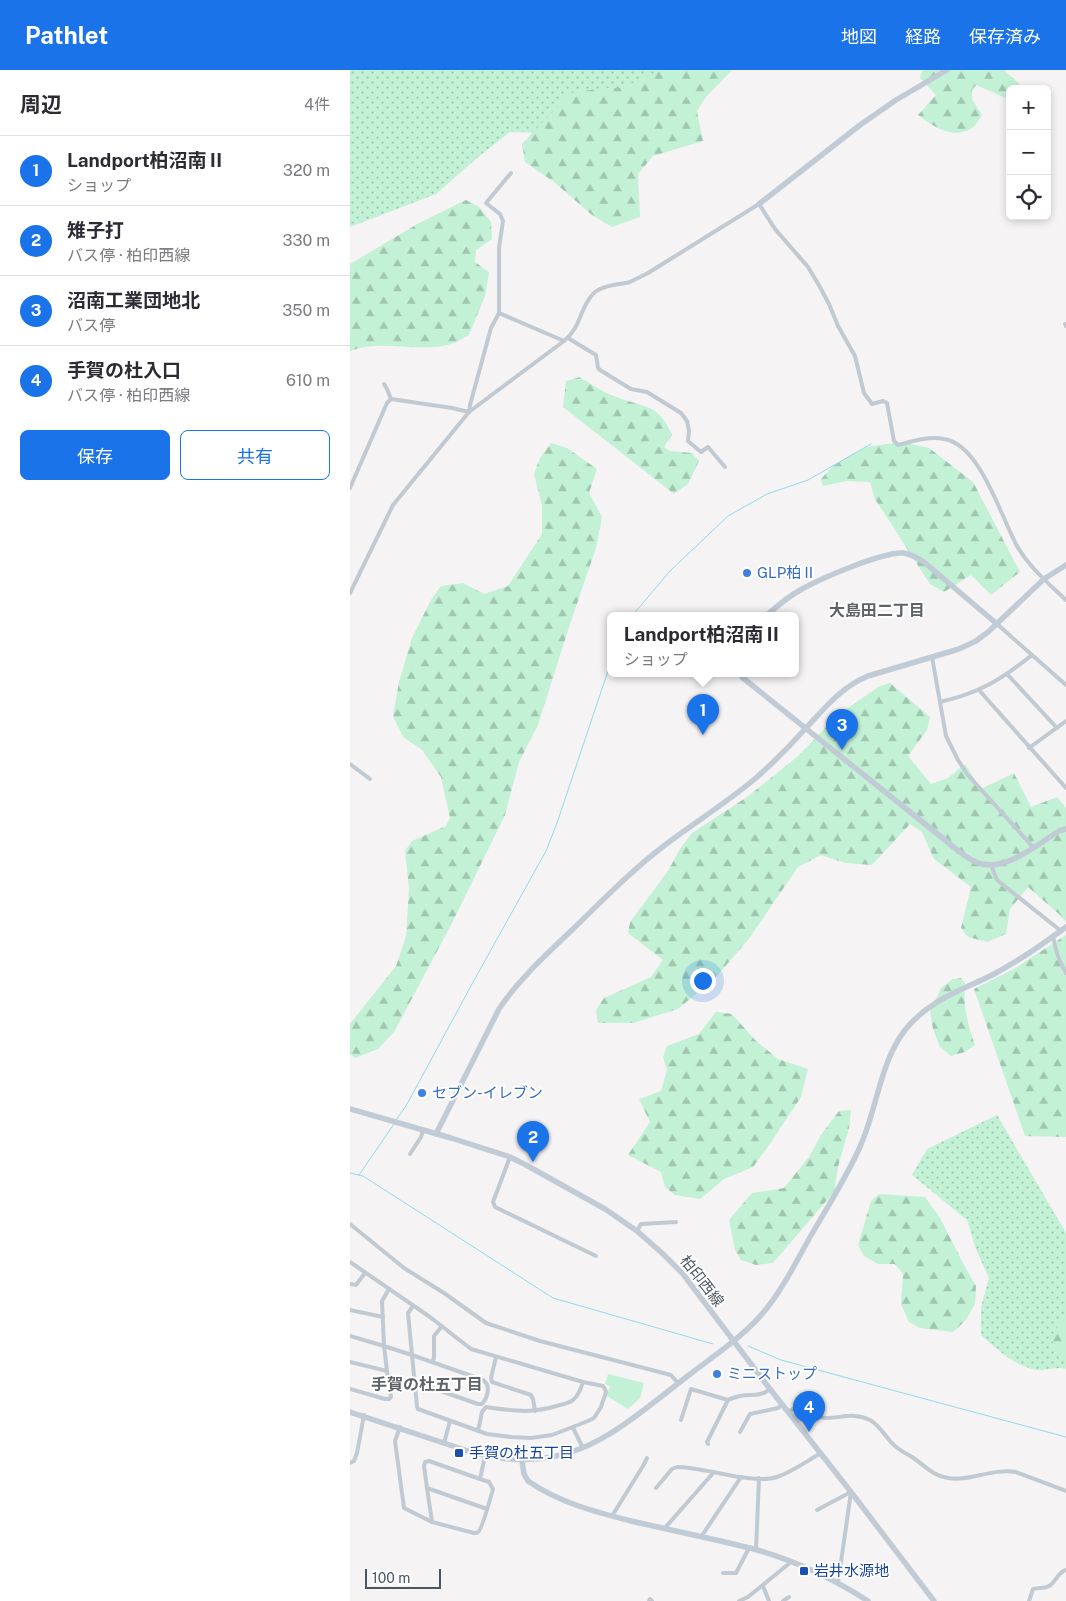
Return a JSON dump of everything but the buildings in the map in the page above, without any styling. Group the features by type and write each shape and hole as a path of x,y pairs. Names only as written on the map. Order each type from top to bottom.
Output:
{"street":[{"path":"350,593 393,505 469,412 566,340 575,331 586,304 593,294 598,290 631,281 648,273 758,204 860,125 896,100 947,70"},
{"path":"469,412 491,328 499,313 499,248 503,221 500,214 486,203 511,173"},
{"path":"758,204 775,229 808,266 820,287 838,326 855,356 864,393 872,404 883,401 887,403 894,441 898,445 935,438 946,439 966,450 978,467 1017,546 1044,580 1066,600"},
{"path":"499,313 566,340 596,355 600,370 631,389 647,392 682,413 686,421 688,441 701,452 708,447 725,467"},
{"path":"384,384 391,399"},
{"path":"391,399 469,412"},
{"path":"350,488 391,399"},
{"path":"771,612 794,594 819,581 880,556 904,553 915,556 924,562 1066,685"},
{"path":"436,1134 499,1009 513,990 634,870 755,778 838,694 857,680 959,649 976,641 1044,580 1066,565"},
{"path":"940,702 968,695 979,690 1007,674 1032,655"},
{"path":"932,657 946,736 967,774 1033,847"},
{"path":"1007,674 1057,728"},
{"path":"742,677 964,854 982,864 990,865 1008,862 1059,831 1066,829"},
{"path":"979,690 1066,788"},
{"path":"1029,748 1066,721"},
{"path":"350,764 370,779"},
{"path":"350,1412 485,1456 522,1461 560,1456 583,1448 609,1435 733,1341 759,1318 774,1298 850,1167 866,1133 890,1056 904,1031 930,1005 1010,965 1063,929 997,880 990,865"},
{"path":"1053,936 1058,957 1066,973"},
{"name":"柏印西線","path":"350,1109 510,1157 605,1209 637,1231 683,1274 934,1601"},
{"path":"410,1154 421,1137 423,1130"},
{"path":"510,1157 493,1202 494,1207 596,1256"},
{"path":"637,1231 641,1224 676,1222"},
{"path":"350,1224 409,1271 444,1293 486,1324 671,1375 678,1383"},
{"path":"350,1262 442,1326 471,1349 583,1382 603,1386 606,1392 601,1407 594,1418 573,1428 552,1435 531,1438 498,1436 478,1431 418,1409 408,1313 413,1306"},
{"path":"350,1284 356,1285 365,1273"},
{"path":"350,1389 385,1399 391,1397 384,1346 382,1301 389,1289"},
{"path":"350,1310 383,1318"},
{"path":"432,1362 434,1358 434,1336 442,1326"},
{"path":"350,1336 412,1354 486,1381 489,1387 485,1400 482,1404 478,1404 414,1382"},
{"path":"496,1357 491,1381 530,1395 533,1399 535,1411"},
{"path":"350,1362 387,1371"},
{"path":"478,1431 482,1412 486,1407 518,1412 550,1408 571,1401 578,1394 583,1382"},
{"path":"681,1420 692,1389 728,1400 741,1396 760,1395 770,1389"},
{"path":"708,1444 728,1400"},
{"path":"740,1432 750,1414 778,1408 782,1404"},
{"path":"788,1412 793,1408 820,1417 850,1414 862,1416 878,1425 896,1448 936,1475 956,1479 1007,1470 1066,1491"},
{"path":"350,1463 354,1461 357,1453 364,1416"},
{"path":"444,1442 450,1421"},
{"path":"400,1428 395,1441 404,1508 432,1522 478,1533 493,1489 489,1482 429,1461 425,1462 432,1522"},
{"path":"573,1428 583,1448"},
{"path":"656,1488 677,1467 741,1477 778,1477 821,1453"},
{"path":"480,1479 485,1456"},
{"path":"612,1516 647,1458"},
{"path":"522,1461 524,1474 528,1481 571,1503 612,1516 756,1550 791,1562 838,1583 868,1601"},
{"path":"664,1529 714,1472"},
{"path":"701,1537 741,1477"},
{"path":"756,1550 759,1478"},
{"path":"427,1488 487,1509"},
{"path":"818,1510 851,1492"},
{"path":"838,1583 851,1492"},
{"path":"723,1573 736,1573 749,1548"},
{"path":"739,1601 763,1586 791,1562"},
{"path":"1029,1601 1033,1589 1046,1588 1051,1585 1061,1571 1066,1570"},
{"path":"763,1586 769,1601"},
{"path":"783,1601 789,1597"}],"green space":[{"path":"350,70 703,70 557,133 510,132 436,194 350,227"},
{"path":"663,70 732,70 706,97 697,111 703,141 653,156 638,174 640,217 612,227 592,215 554,182 525,162 522,144 570,93 603,88 621,88"},
{"path":"1004,70 1021,85 1006,85 1006,98 976,85 972,90 972,99 982,115 972,128 958,133 930,124 918,115 936,95 920,78 922,71"},
{"path":"466,200 479,207 491,222 492,239 476,250 475,262 489,272 485,296 469,335 439,347 375,346 350,351 350,264 419,223"},
{"path":"580,377 605,392 655,411 667,424 672,435 664,447 670,451 692,453 699,461 688,484 674,494 563,407 566,381"},
{"path":"902,442 929,448 973,482 1020,572 991,595 971,575 944,592 930,584 875,499 870,482 846,481 823,486 821,479 833,466 866,447"},
{"path":"551,443 567,448 597,469 589,493 602,517 596,548 538,725 519,762 505,815 451,925 394,1032 378,1049 355,1058 350,1054 350,1024 396,966 406,936 409,889 405,851 412,841 446,826 450,818 441,777 422,750 403,737 393,716 399,682 412,638 431,600 441,586 463,583 484,594 508,586 542,534 542,506 534,474 540,458"},
{"path":"890,683 930,717 927,730 908,756 931,784 948,778 965,764 981,789 1014,773 1031,807 1057,797 1066,808 1066,922 1028,887 1010,909 1006,934 987,942 968,937 961,928 971,887 934,859 922,832 910,824 872,865 845,863 821,855 798,867 748,940 715,978 678,1009 633,1023 598,1023 596,1010 604,998 651,977 663,960 628,933 630,922 668,871 680,849 692,833 747,797 797,757 837,716 878,687"},
{"path":"1066,935 1066,1137 1025,1136 974,989 1014,969"},
{"path":"961,978 965,983 966,1014 975,1045 965,1052 951,1056 940,1047 933,1029 930,1012 941,988 953,979"},
{"path":"716,1012 732,1014 755,1040 778,1059 808,1069 801,1097 753,1167 724,1179 700,1199 675,1195 665,1187 661,1172 628,1155 650,1122 639,1099 661,1091 667,1070 663,1057 667,1046 699,1034"},
{"path":"851,1110 849,1128 838,1167 834,1192 773,1263 756,1265 741,1260 735,1250 729,1220 752,1193 784,1188 809,1157 821,1135 839,1111"},
{"path":"997,1115 1066,1233 1066,1369 1038,1370 1014,1362 981,1335 981,1307 989,1278 976,1249 967,1220 912,1175 927,1149"},
{"path":"879,1194 925,1197 940,1218 976,1286 975,1304 966,1320 953,1332 920,1328 909,1322 901,1304 903,1274 895,1264 878,1264 864,1256 858,1245 871,1201"},
{"path":"1059,1321 1066,1321 1066,1360 1051,1349"},
{"path":"608,1374 644,1383 640,1398 628,1409 607,1396 610,1386 605,1384"}],"waterway":[{"path":"635,612 670,571 728,516 767,494 808,480 871,444"},
{"path":"396,1120 406,1106 546,851 607,674"},
{"path":"359,1175 394,1124"},
{"path":"350,1173 363,1176 553,1298 713,1344"},
{"path":"748,1346 781,1360 1066,1437"}],"place":[{"name":"GLP柏Ⅱ","path":"747,573"},
{"name":"Landport柏沼南Ⅱ","path":"703,735"},
{"name":"沼南工業団地北","path":"842,750"},
{"name":"セブン-イレブン","path":"422,1093"},
{"name":"雉子打","path":"533,1162"},
{"name":"ミニストップ","path":"717,1374"},
{"name":"手賀の杜入口","path":"809,1432"},
{"name":"手賀の杜五丁目","path":"459,1453"},
{"name":"岩井水源地","path":"804,1571"}],"district":[{"name":"大島田二丁目","path":"877,610"},
{"name":"手賀の杜五丁目","path":"427,1384"}]}
